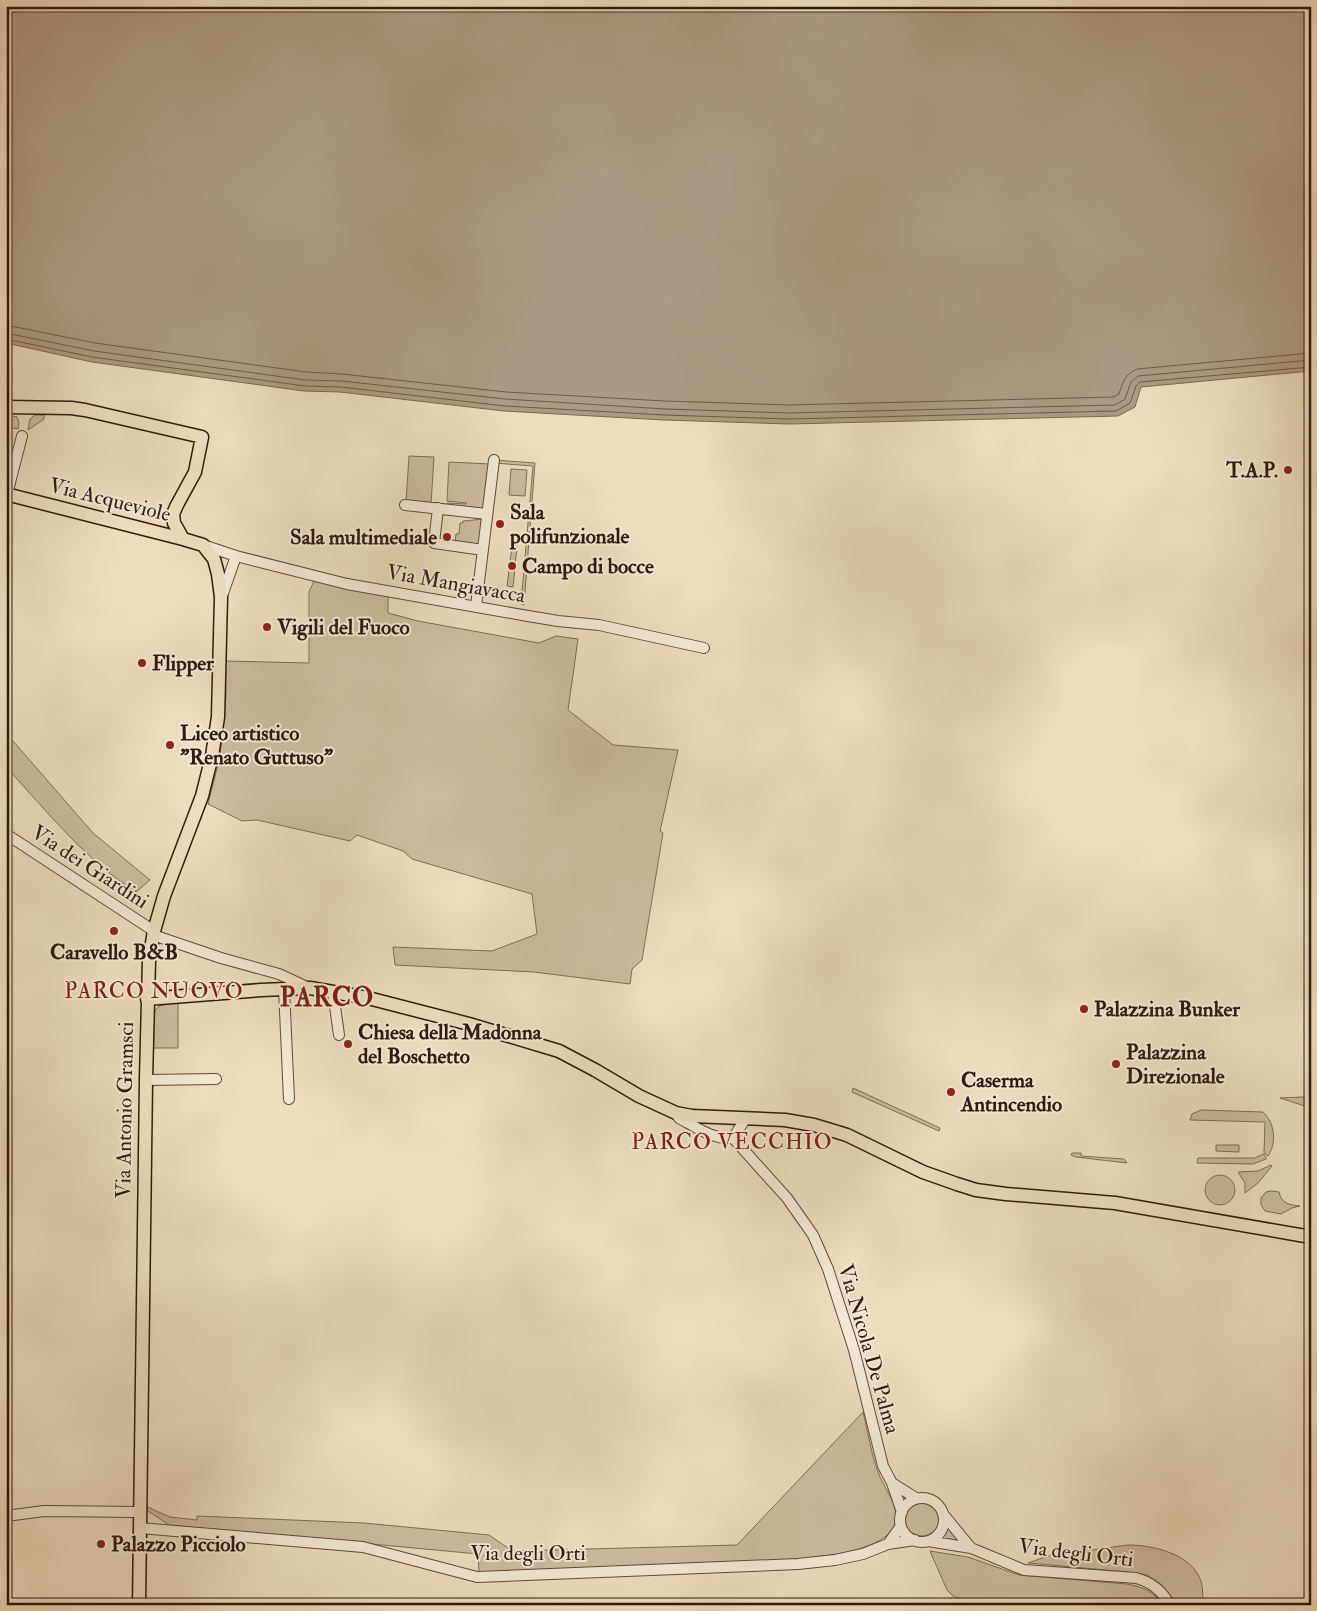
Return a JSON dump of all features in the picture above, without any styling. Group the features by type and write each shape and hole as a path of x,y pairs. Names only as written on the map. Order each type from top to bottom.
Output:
{"main road":[{"path":"6,407 71,408 202,437 195,472 176,504 173,514 174,523 183,539"},
{"name":"Via Acqueviole","path":"7,494 183,539 203,546"},
{"name":"Via Antonio Gramsci","path":"139,1605 149,960 157,935 164,896 202,796 212,756 218,717 221,597 214,559 203,546"},
{"path":"147,999 310,988 368,998 469,1024 546,1047 576,1060 639,1096 676,1113 692,1116 784,1120 814,1125 847,1135 923,1172 976,1190 1134,1206 1311,1237"},
{"path":"1051,1197 1100,1196 1136,1200 1311,1230"}],"street":[{"path":"7,494 22,436"},
{"path":"476,606 494,460"},
{"path":"405,505 487,514"},
{"path":"438,508 434,543 483,550"},
{"name":"Via Mangiavacca","path":"203,546 347,584 558,621 599,625 704,648"},
{"name":"Via Antonio Gramsci","path":"221,597 236,556"},
{"name":"Via dei Giardini","path":"6,834 157,935 220,958 279,974 310,988"},
{"path":"284,989 289,1098"},
{"path":"333,992 339,1035"},
{"path":"146,1080 216,1080"},
{"path":"676,1113 679,1118 713,1136 723,1139 733,1138 746,1118"},
{"name":"Via Nicola De Palma","path":"733,1138 787,1198 813,1235 828,1269 851,1341 883,1466 892,1483 902,1512"},
{"path":"892,1483 916,1498 930,1499 940,1507 943,1514 943,1527 934,1538 915,1540 904,1532 901,1526 902,1512 910,1501 916,1498"},
{"path":"6,1516 44,1511 140,1512"},
{"name":"Via degli Orti","path":"943,1514 971,1548"},
{"path":"888,1544 901,1526"},
{"name":"Via degli Orti","path":"140,1528 363,1547 477,1577 798,1564 834,1560 863,1554 888,1544 915,1540"},
{"name":"Via degli Orti","path":"928,1540 971,1548 1024,1570 1127,1577 1145,1580 1158,1589 1170,1605"}],"shaded area":[{"path":"9,415 17,417 19,422 18,429 7,427"},
{"path":"35,415 44,415 44,419 28,430 30,419"},
{"path":"409,456 434,457 431,504 406,502"},
{"path":"494,460 535,463 524,605 521,604 533,466 494,463"},
{"path":"449,462 490,464 486,511 446,507 447,503 467,503 447,501"},
{"path":"511,469 527,470 525,496 509,495"},
{"path":"484,519 481,547 455,543 456,534 459,534 460,523"},
{"name":"Campo di bocce","path":"512,546 517,547 513,587 507,586"},
{"path":"314,581 388,596 388,613 418,621 539,643 556,636 578,639 568,710 613,745 678,750 660,831 663,833 642,960 632,969 630,984 534,972 395,965 393,947 492,951 537,934 532,894 412,859 403,851 357,835 350,841 257,820 242,821 208,804 220,757 226,696 225,661 309,663 309,592"},
{"path":"6,733 93,833 150,880 136,892 100,865 67,834 6,767"},
{"path":"178,1001 178,1048 152,1048 152,1015 159,1006"},
{"path":"853,1088 940,1128 939,1131 852,1092"},
{"path":"1280,1098 1311,1098 1311,1108"},
{"path":"1201,1110 1263,1112 1270,1122 1274,1139 1268,1156 1264,1153 1265,1122 1190,1120 1192,1114"},
{"path":"1216,1145 1239,1145 1239,1152 1216,1151"},
{"path":"1072,1153 1081,1153 1081,1156 1124,1159 1127,1163 1076,1157 1071,1155"},
{"path":"1263,1154 1266,1159 1253,1164 1197,1163 1198,1158 1255,1158"},
{"path":"1271,1165 1258,1183 1245,1193 1245,1183 1238,1172 1258,1171"},
{"path":"1220,1175 1231,1179 1235,1190 1231,1201 1220,1205 1209,1201 1205,1190 1209,1179"},
{"path":"1266,1192 1279,1192 1286,1203 1300,1206 1281,1214 1265,1211 1261,1205 1261,1198"},
{"path":"863,1412 871,1450 880,1477 895,1509 894,1527 886,1536 873,1544 825,1556 799,1559 479,1574 478,1554 169,1525 145,1509 145,1506 170,1517 197,1520 197,1516 364,1523 489,1535 515,1551 737,1545"},
{"path":"922,1502 934,1507 939,1519 934,1531 922,1536 910,1531 905,1519 910,1507"},
{"path":"947,1526 966,1544 936,1540 943,1534"},
{"path":"1128,1545 1160,1549 1181,1558 1189,1564 1201,1581 1203,1605 1174,1605 1162,1585 1147,1575 1028,1563 1048,1556"},
{"path":"930,1551 968,1557 1019,1575 1133,1585 1151,1593 1163,1605 973,1605 953,1596 947,1590"}],"water":[{"path":"6,6 1311,6 1311,371 1141,387 1135,407 1118,416 789,424 664,420 504,411 340,392 304,391 92,362 6,343"}],"place":[{"name":"T.A.P.","path":"1288,470"},
{"name":"Sala polifunzionale","path":"500,524"},
{"name":"Sala multimediale","path":"447,537"},
{"name":"Campo di bocce","path":"512,566"},
{"name":"Vigili del Fuoco","path":"267,627"},
{"name":"Flipper","path":"142,663"},
{"name":"Liceo artistico \"Renato Guttuso\"","path":"170,745"},
{"name":"Caravello B&B","path":"114,931"},
{"name":"Palazzina Bunker","path":"1084,1009"},
{"name":"Chiesa della Madonna del Boschetto","path":"348,1044"},
{"name":"Palazzina Direzionale","path":"1116,1064"},
{"name":"Caserma Antincendio","path":"951,1092"},
{"name":"Palazzo Picciolo","path":"101,1544"}],"district":[{"name":"PARCO NUOVO","path":"154,991"},
{"name":"PARCO","path":"327,998"},
{"name":"PARCO VECCHIO","path":"732,1142"}]}
